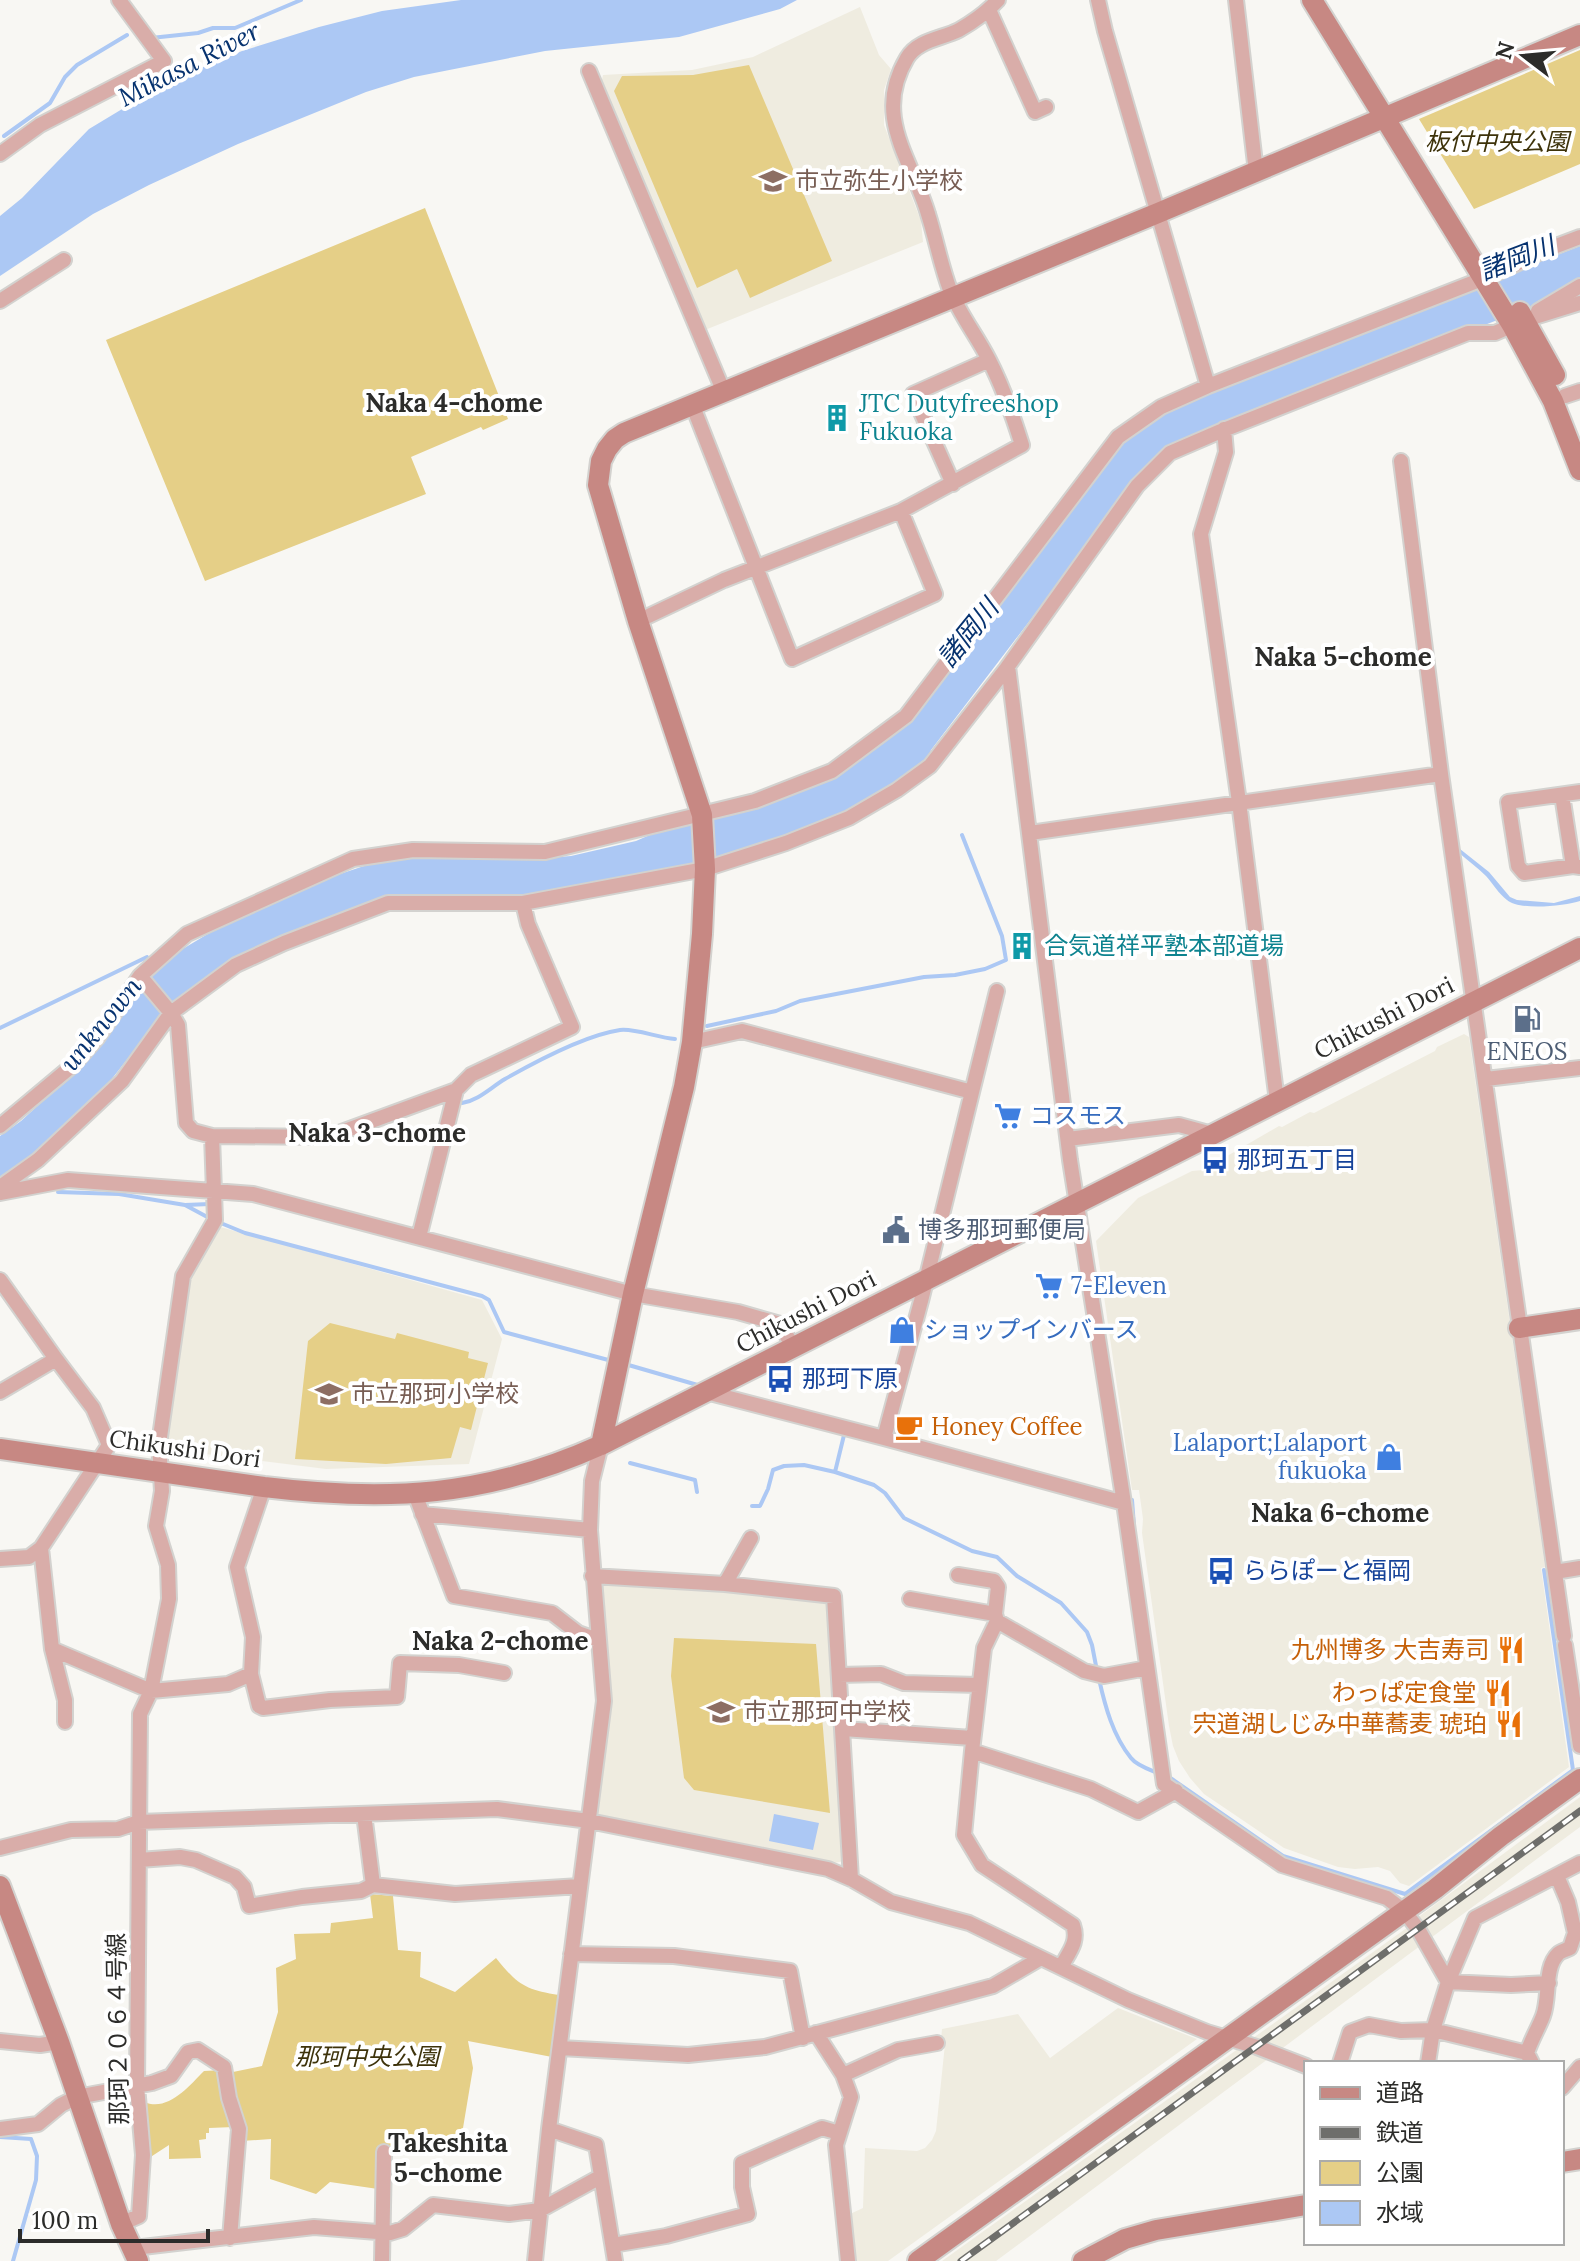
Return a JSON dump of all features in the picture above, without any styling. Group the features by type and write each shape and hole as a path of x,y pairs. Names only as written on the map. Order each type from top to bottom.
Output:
{"street":[{"path":"0,154 40,125 164,61 119,0"},
{"path":"1098,0 1208,386"},
{"path":"1236,0 1256,172"},
{"path":"1312,0 1389,115 1518,323 1580,470"},
{"path":"1325,0 1389,115"},
{"path":"638,621 724,580 901,511 1022,445 1010,407 989,360 954,298 928,213 893,124 894,91 896,79 909,55 918,46 960,29 993,5 1035,112 1046,107"},
{"path":"535,2261 604,1701 592,1576 592,1481 633,1294 684,1087 692,1042 705,869 702,815 638,621 598,485 601,461 615,439 624,433 1580,35"},
{"path":"589,71 723,390"},
{"path":"0,1126 73,1065 97,1038 140,976 187,934 353,859 413,850 545,852 755,801 832,771 906,716 1118,437 1161,407 1208,386 1492,278 1543,251 1580,237"},
{"path":"0,301 64,260"},
{"path":"1518,323 1580,286"},
{"path":"0,1190 38,1160 122,1081 171,1013 236,965 284,943 388,903 523,903 705,869 786,843 849,818 930,766 1008,666 1137,486 1170,453 1468,333 1495,333 1580,303"},
{"path":"1518,323 1572,394 1580,433"},
{"path":"953,484 913,394 989,360"},
{"path":"692,404 792,659 935,594 901,511"},
{"path":"1224,429 1226,452 1201,534 1277,1101"},
{"path":"1401,461 1441,774 1580,1746"},
{"path":"1008,666 1076,1203 1124,1503 1164,1784 1282,1865 1387,1898 1404,1911 1422,1935 1448,1982"},
{"path":"1030,833 1441,774"},
{"path":"1562,795 1576,867 1524,873 1518,866 1508,802 1580,792"},
{"path":"140,976 178,1025 186,1123 193,1131 212,1136 328,1137 456,1090 471,1075 572,1027 528,924 523,903"},
{"name":"Chikushi Dori","path":"0,1449 264,1487 363,1495 418,1504 504,1481 560,1463 601,1445 1580,948"},
{"path":"884,1438 997,991"},
{"path":"692,1042 742,1031 972,1092"},
{"path":"1486,1079 1580,1068"},
{"path":"419,1237 456,1090"},
{"path":"1068,1139 1179,1125 1212,1134"},
{"name":"那珂２０６４号線","path":"121,2224 139,2216 143,2155 137,2086 140,1714 151,1691 169,1599 168,1565 156,1526 162,1491 159,1444 183,1276 215,1220 212,1136"},
{"path":"0,1190 68,1180 253,1194 633,1294 738,1312 780,1324 793,1347"},
{"path":"0,1280 93,1408 109,1445 41,1548 29,1557 0,1559"},
{"path":"1519,1328 1580,1319"},
{"path":"0,1392 56,1359"},
{"path":"706,1392 1124,1503"},
{"path":"264,1487 237,1567 253,1637 251,1674 259,1706 397,1697 400,1663 459,1665 504,1673"},
{"path":"590,1530 418,1504 454,1596 552,1613 578,1633 598,1640"},
{"path":"725,1584 751,1538"},
{"path":"41,1548 52,1649 65,1700 65,1722"},
{"path":"1555,1572 1580,1568"},
{"path":"958,1575 994,1581 998,1587 996,1618 984,1648 978,1685 964,1835 982,1865 1073,1925 1075,1942 1061,1967"},
{"path":"592,1576 725,1584 834,1596 851,1879"},
{"path":"910,1599 996,1618 1084,1671 1104,1676 1147,1668"},
{"path":"52,1649 151,1691 228,1684 251,1674"},
{"path":"839,1675 881,1674 904,1683 978,1685"},
{"path":"843,1729 972,1744 1091,1789 1138,1812 1176,1791"},
{"path":"918,2261 1404,1911 1580,1779"},
{"path":"0,1848 71,1830 118,1829 139,1822 497,1809 589,1821 828,1869 891,1902 969,1923 1128,2000 1207,2032 1304,2065"},
{"path":"364,1814 373,1885"},
{"path":"139,1860 180,1857 196,1860 235,1877 244,1887 249,1906 361,1891 373,1885 455,1894 580,1886"},
{"path":"1428,2061 1433,2030 1448,1982 1475,1918 1580,1863"},
{"path":"1341,2061 1350,2032 1369,2025 1401,2031 1433,2030 1530,2058 1534,2032 1544,2015 1548,1974 1557,1954 1570,1948 1577,1933 1557,1876"},
{"path":"0,1886 59,2042 121,2224 136,2254 314,2227 390,2233 403,2229 433,2205 509,2214 540,2210 600,2177"},
{"path":"571,1954 674,1956 790,1971 809,2036 843,2075 851,2097 836,2145 848,2261"},
{"path":"560,2048 688,2055 765,2047 993,1986 1041,1958"},
{"path":"1448,1982 1549,1983"},
{"path":"0,2041 40,2045 59,2042"},
{"path":"843,2075 898,2050 937,2043"},
{"path":"0,2129 38,2124 61,2105 77,2097 171,2076 188,2052 198,2050 224,2067 229,2098 239,2129 230,2238"},
{"path":"1564,2086 1580,2067"},
{"path":"613,2245 666,2236 748,2214 742,2187 742,2163 822,2128 839,2133"},
{"path":"549,2129 596,2145 615,2261"},
{"path":"382,2261 384,2152"},
{"path":"1083,2261 1125,2239 1156,2230 1304,2205"}],"shaded area":[{"name":"市立弥生小学校","path":"860,7 879,55 891,69 884,90 884,125 921,221 923,242 705,330 601,84 603,75 692,70 753,57"},
{"path":"1464,1034 1469,1037 1545,1567 1541,1568 1569,1767 1409,1886 1400,1883 1390,1871 1378,1867 1338,1867 1284,1848 1204,1794 1179,1761 1169,1726 1142,1533 1139,1490 1132,1490 1096,1241 1138,1198 1192,1171 1203,1170 1279,1126 1314,1113"},
{"name":"市立那珂小学校","path":"217,1226 482,1300 502,1339 469,1464 326,1469 164,1449 188,1276"},
{"name":"市立那珂中学校","path":"597,1580 830,1600 844,1861 829,1864 596,1814 608,1702"},
{"path":"1580,1797 1580,1827 996,2261 942,2261 1408,1927"},
{"path":"1118,2008 1197,2039 888,2261 855,2261 850,2214 863,2208 865,2148 917,2151 932,2140 936,2131 945,2044 941,2040 942,2029 1018,2014 1050,2058"}],"green space":[{"name":"板付中央公園","path":"1580,50 1580,164 1474,209 1419,119"},
{"path":"749,65 832,261 750,298 737,269 697,288 614,91 622,76 693,75"},
{"path":"425,208 508,419 411,457 426,494 205,581 106,340"},
{"path":"330,1323 395,1339 397,1333 469,1352 468,1358 488,1363 471,1430 460,1427 451,1458 386,1464 295,1459 308,1341"},
{"path":"674,1638 816,1644 830,1813 694,1790 684,1778 671,1676"},
{"name":"那珂中央公園","path":"370,1894 393,1896 398,1950 421,1952 420,1977 455,1992 496,1958 523,1984 559,1995 552,2057 468,2041 473,2068 459,2152 380,2152 378,2189 330,2182 316,2194 270,2179 271,2139 241,2141 232,2098 233,2072 262,2066 278,2012 276,1968 296,1959 294,1934 330,1933 331,1923 373,1918"},
{"path":"224,2070 234,2127 209,2128 206,2139 199,2140 201,2158 169,2159 169,2145 149,2158 144,2102 161,2104 169,2101 204,2071"}],"water":[{"path":"461,0 797,0 780,9 679,37 545,51 414,77 366,92 238,144 149,185 93,214 0,276 0,216 22,198 89,129 167,82 242,51 319,27 382,11"},
{"name":"諸岡川","path":"1580,246 1580,284 1538,301 1534,306 1186,438 1138,479 929,756 871,800 832,821 717,860 523,898 387,899 352,908 288,934 158,1020 100,1094 45,1149 0,1181 0,1136 80,1067 133,990 166,959 206,935 269,901 376,862 419,856 522,860 571,856 763,806 821,782 872,750 1127,435 1175,403"},
{"path":"1454,808 1460,849 1489,872 1510,897 1554,903 1580,896 1580,901 1554,906 1522,906 1507,900 1486,876 1458,852 1450,809"},
{"path":"774,1814 819,1823 813,1850 769,1841"}],"waterway":[{"name":"Mikasa River","path":"151,38 198,33 213,28 235,28 301,0"},
{"path":"4,136 50,103 65,77 77,65 127,35"},
{"path":"707,1026 776,1011 800,1001 924,977 955,975 985,969 1006,960 1002,936 962,835"},
{"name":"unknown","path":"0,1028 147,957"},
{"path":"462,1103 546,1057 607,1033 626,1030 675,1039"},
{"path":"58,1192 119,1194 185,1205 210,1204"},
{"path":"185,1205 245,1233 482,1296 489,1300 504,1332 612,1361"},
{"path":"625,1364 701,1386"},
{"path":"835,1472 845,1431"},
{"path":"630,1463 695,1480 697,1492"},
{"path":"752,1506 760,1506 773,1470 784,1466 804,1465 874,1485 885,1493 904,1518 972,1551 997,1557 1017,1576 1061,1603 1087,1632 1097,1671"},
{"path":"1127,1499 1132,1500 1134,1526"},
{"path":"1169,1777 1283,1856 1405,1894 1573,1770 1544,1570"},
{"path":"1099,1679 1119,1740 1137,1763 1160,1774"},
{"path":"0,2137 31,2139 37,2156 36,2180 13,2261"}],"railway":[{"path":"961,2261 1580,1811"}],"place":[{"name":"市立弥生小学校","path":"773,181"},
{"name":"JTC Dutyfreeshop Fukuoka","path":"837,418"},
{"name":"合気道祥平塾本部道場","path":"1022,946"},
{"name":"ENEOS","path":"1527,1019"},
{"name":"コスモス","path":"1008,1116"},
{"name":"那珂五丁目","path":"1215,1160"},
{"name":"博多那珂郵便局","path":"896,1230"},
{"name":"7-Eleven","path":"1049,1286"},
{"name":"ショップインバース","path":"902,1330"},
{"name":"那珂下原","path":"780,1379"},
{"name":"市立那珂小学校","path":"329,1394"},
{"name":"Honey Coffee","path":"909,1427"},
{"name":"Lalaport;Lalaport fukuoka","path":"1389,1457"},
{"name":"ららぽーと福岡","path":"1221,1571"},
{"name":"九州博多 大吉寿司","path":"1511,1650"},
{"name":"わっぱ定食堂","path":"1498,1693"},
{"name":"市立那珂中学校","path":"721,1712"},
{"name":"宍道湖しじみ中華蕎麦 琥珀","path":"1509,1724"}],"district":[{"name":"Naka 4-chome","path":"454,403"},
{"name":"Naka 5-chome","path":"1343,657"},
{"name":"Naka 3-chome","path":"377,1133"},
{"name":"Naka 6-chome","path":"1340,1513"},
{"name":"Naka 2-chome","path":"500,1641"},
{"name":"Takeshita 5-chome","path":"448,2158"}]}
